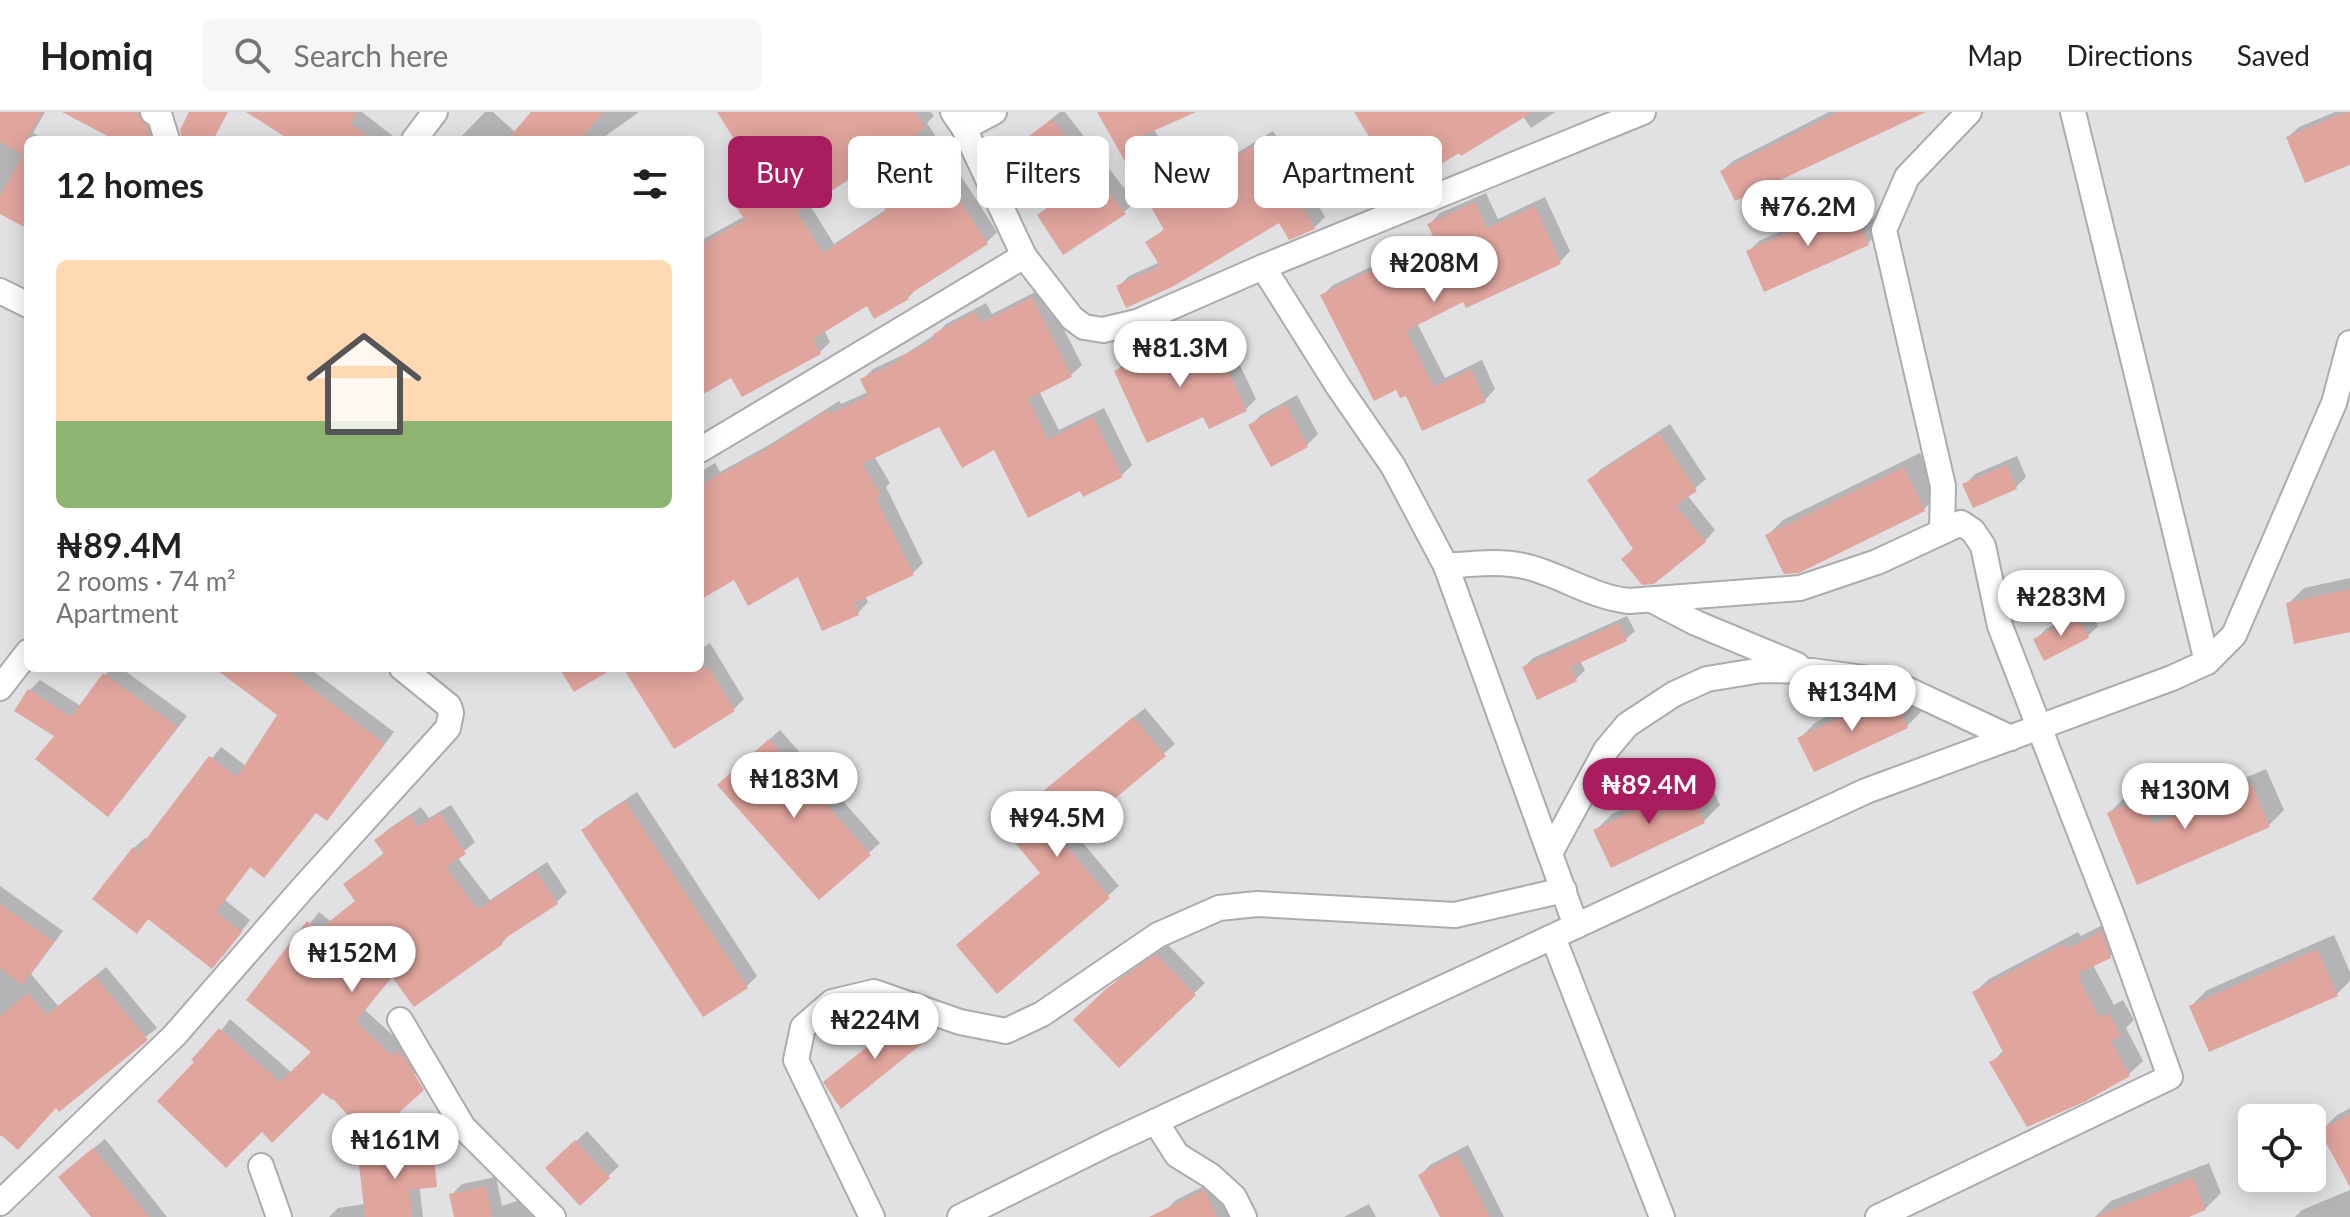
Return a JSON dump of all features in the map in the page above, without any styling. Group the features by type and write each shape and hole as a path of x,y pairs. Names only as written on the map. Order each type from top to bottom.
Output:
{"street":[{"path":"153,112 160,117 166,136"},
{"path":"417,136 435,112"},
{"path":"994,112 958,120 1024,256 1072,318 1084,327 1103,330 1137,322 1263,267 1643,112"},
{"path":"1942,530 1943,486 1884,230 1907,177 1969,112"},
{"path":"2073,112 2207,662"},
{"path":"704,448 1024,256"},
{"path":"1263,267 1393,466 1446,566 1576,926"},
{"path":"0,291 24,303"},
{"path":"960,1217 1156,1122 1866,791 2172,678 2207,662 2234,635 2334,403 2350,343"},
{"path":"1446,566 1501,562 1529,567 1610,599 1649,599 1800,588 1877,562 1961,523 1973,531 1983,546 2000,626 2170,1077 1878,1217"},
{"path":"1649,599 1696,623 1812,671"},
{"path":"0,688 24,657"},
{"path":"1550,853 1606,750 1627,725 1674,694 1707,679 1762,670 1812,671 1900,686 2011,738"},
{"path":"0,1203 174,1036 448,728 449,706 407,672"},
{"path":"872,1217 796,1060 803,1027 832,1002 874,992 960,1022 1006,1031 1042,1014 1158,935 1219,908 1257,904 1455,915 1564,890"},
{"path":"1553,937 1662,1217"},
{"path":"400,1020 463,1127 553,1217"},
{"path":"1156,1122 1177,1155 1211,1176 1234,1197 1244,1217"},
{"path":"261,1166 279,1217"}],"building":[{"path":"0,112 42,112 29,136 24,136 24,227 0,214 0,196 23,155 0,142"},
{"path":"62,112 135,112 147,126 150,136 107,136"},
{"path":"189,112 228,112 215,136 181,136 180,130"},
{"path":"246,112 357,112 351,124 368,136 284,136"},
{"path":"531,112 603,112 583,136 510,136"},
{"path":"717,112 915,112 925,128 916,133 918,136 848,136 848,180 832,190 832,136 732,136"},
{"path":"1097,112 1196,112 1142,136 1125,136 1125,161"},
{"path":"1354,112 1533,112 1461,156 1459,153 1442,164 1442,136 1369,136"},
{"path":"1838,112 1926,112 1735,201 1720,171"},
{"path":"2350,112 2350,165 2305,183 2286,137"},
{"path":"1052,119 1065,136 1029,136"},
{"path":"1254,145 1254,208 1304,208 1315,229 1289,240 1279,223 1174,286 1126,308 1116,286 1160,266 1145,242 1164,230 1152,208 1238,208 1238,155"},
{"path":"1109,192 1126,214 1063,255 1037,215 1047,208 1109,208"},
{"path":"961,202 988,244 907,296 909,299 874,319 867,306 813,339 821,354 742,397 731,378 704,394 704,243 745,220 737,208 803,208 797,212 823,253 886,211 884,208 961,208"},
{"path":"1475,202 1487,228 1535,206 1561,264 1466,308 1463,302 1406,331 1434,387 1471,369 1486,402 1422,431 1406,396 1400,398 1396,390 1374,401 1320,295 1397,258 1399,261 1437,244 1427,224"},
{"path":"1851,204 1869,245 1764,292 1746,251"},
{"path":"1032,297 1072,377 1028,399 1048,440 1093,417 1123,477 1083,497 1080,491 1028,518 994,450 962,468 939,427 862,464 881,495 876,498 914,575 854,603 859,615 822,631 798,577 748,606 734,580 704,598 704,483 828,410 830,414 868,396 860,379 901,360 900,357 935,338 933,334 975,312 981,323"},
{"path":"1209,332 1247,411 1209,429 1203,417 1147,443 1114,371 1158,351 1160,356"},
{"path":"1286,404 1308,447 1271,467 1248,425"},
{"path":"1659,433 1697,491 1676,505 1706,542 1654,584 1642,585 1621,559 1633,549 1587,480"},
{"path":"2007,465 2017,489 1973,508 1962,484"},
{"path":"1904,467 1925,511 1799,573 1784,574 1765,535"},
{"path":"2350,589 2350,632 2294,644 2286,603"},
{"path":"2078,616 2089,638 2044,661 2033,639"},
{"path":"1619,623 1627,641 1571,667 1577,681 1537,700 1522,667"},
{"path":"704,668 709,668 735,711 674,749 626,672 704,672"},
{"path":"219,672 290,672 385,744 327,821 316,813 264,878 250,867 216,912 242,932 212,969 148,919 137,934 92,899 133,847 137,851 209,756 237,777 277,715"},
{"path":"562,672 607,672 574,692"},
{"path":"103,673 178,727 108,817 35,759 54,736 14,711 28,689 71,717"},
{"path":"1882,697 1895,700 1908,728 1814,772 1797,738"},
{"path":"1133,717 1166,756 1063,842 1110,898 997,994 956,945 1040,873 1001,826"},
{"path":"769,739 871,855 819,900 717,785"},
{"path":"2251,782 2270,827 2137,885 2107,813 2142,798 2153,824"},
{"path":"1687,785 1705,823 1611,868 1593,830"},
{"path":"625,801 748,988 703,1017 581,830"},
{"path":"440,813 466,854 446,867 475,906 479,909 536,871 558,904 501,941 503,944 414,1007 392,977 356,1021 392,1056 398,1051 424,1090 370,1139 333,1099 323,1093 272,1143 262,1132 226,1168 157,1101 194,1062 191,1060 219,1028 280,1082 311,1052 246,1000 307,921 319,930 355,901 343,884 384,854 374,840 410,815 418,827"},
{"path":"0,904 54,942 22,985 0,968"},
{"path":"2102,931 2111,958 2079,973 2079,979 2099,1018 2109,1013 2121,1036 2111,1041 2130,1076 2084,1102 2027,1127 1989,1062 2004,1054 1972,992 2064,944 2066,949"},
{"path":"2317,949 2338,996 2209,1052 2189,1006"},
{"path":"1156,954 1196,995 1119,1068 1073,1020 1107,988"},
{"path":"95,976 148,1040 59,1112 56,1108 18,1150 0,1134 0,1016 28,993 47,1015"},
{"path":"903,1018 917,1023 929,1038 841,1109 823,1082"},
{"path":"2350,1114 2350,1187 2326,1143 2326,1126"},
{"path":"575,1140 610,1178 580,1206 545,1168"},
{"path":"433,1147 437,1187 409,1190 412,1217 365,1217 358,1156"},
{"path":"93,1148 149,1217 91,1217 58,1177"},
{"path":"1457,1154 1490,1217 1440,1217 1418,1175"},
{"path":"2193,1177 2206,1210 2189,1217 2095,1217"},
{"path":"486,1186 492,1217 454,1217 449,1194"},
{"path":"1204,1190 1217,1217 1149,1217"}]}
